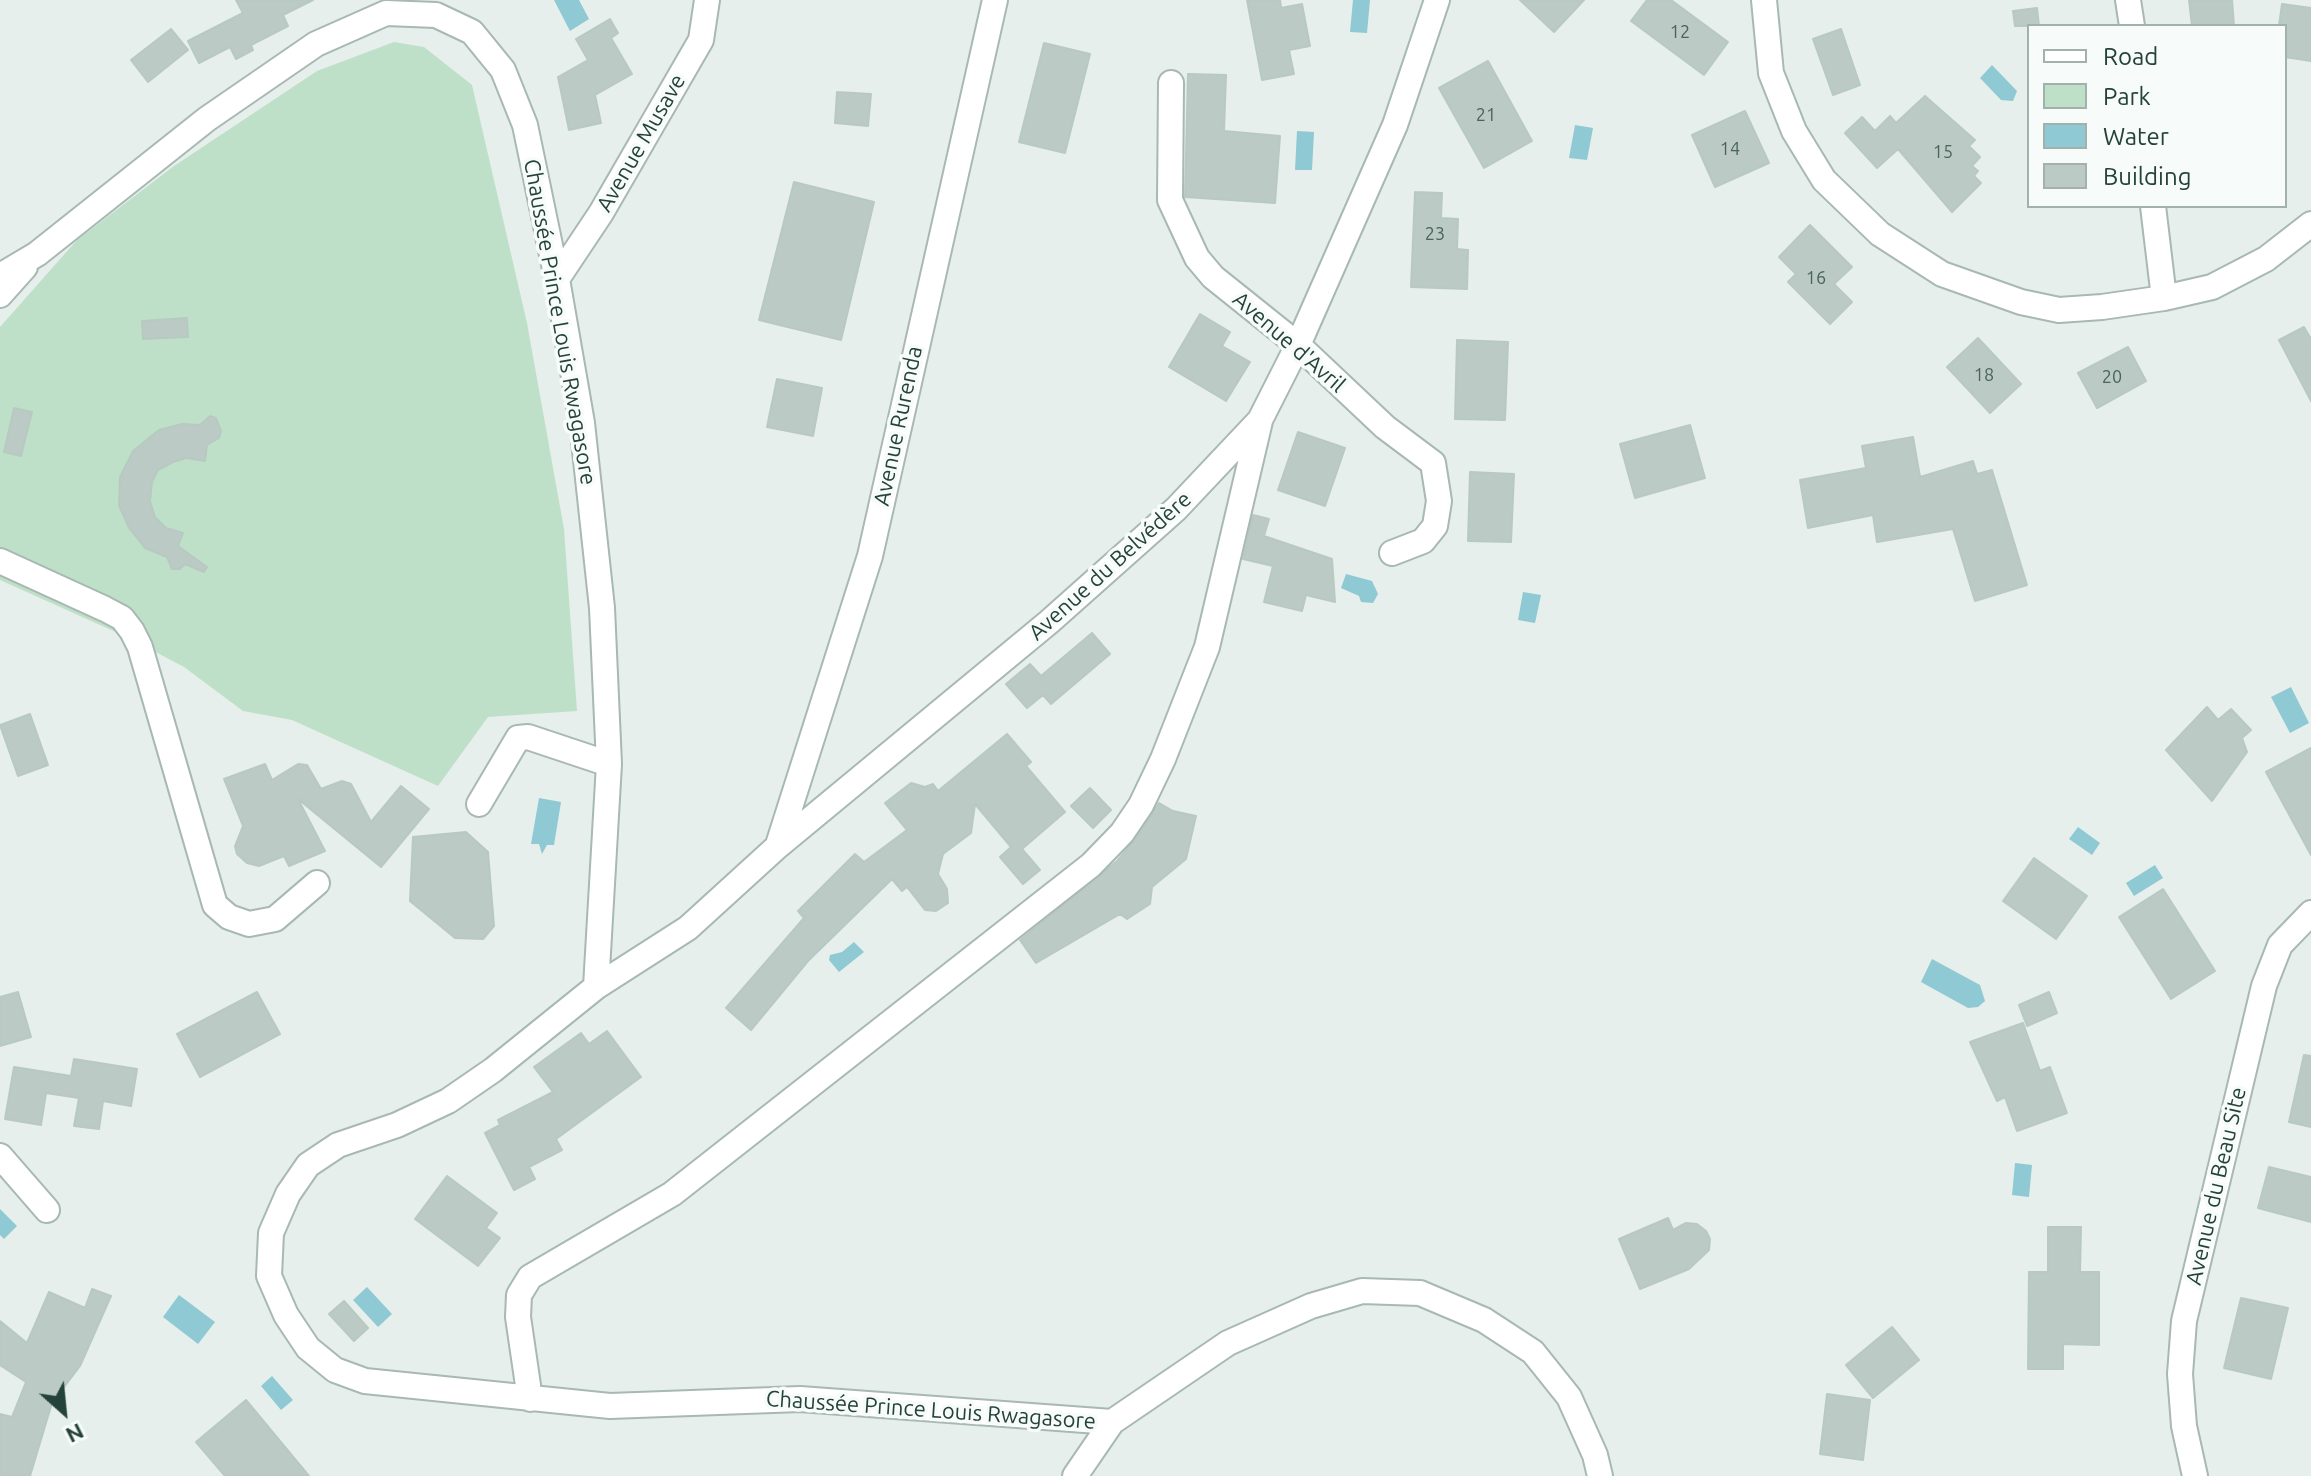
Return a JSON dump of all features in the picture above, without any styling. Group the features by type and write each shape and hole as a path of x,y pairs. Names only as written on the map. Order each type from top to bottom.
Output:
{"street":[{"name":"Avenue Musave","path":"557,279 601,213 701,40 707,0"},
{"name":"Avenue Rurenda","path":"778,846 870,556 995,0"},
{"name":"Avenue du Belvédère","path":"596,987 688,928 778,846 1049,622 1176,509 1260,420 1298,345 1395,125 1437,0"},
{"path":"1764,0 1771,73 1794,131 1824,180 1880,234 1942,274 2021,302 2059,310 2164,298 2212,287 2266,259 2311,224"},
{"path":"2128,0 2132,24"},
{"name":"Chaussée Prince Louis Rwagasore","path":"0,276 37,254 185,136 316,44 386,13 436,15 472,32 503,70 525,125 557,279 582,423 602,608 609,764 596,987 493,1070 448,1101 397,1125 338,1145 308,1165 288,1194 271,1233 269,1276 286,1315 308,1348 335,1370 365,1381 626,1406 800,1399 1112,1422 1228,1343 1311,1306 1362,1291 1420,1293 1484,1320 1533,1352 1569,1397 1595,1455 1600,1476"},
{"name":"Avenue d'Avril","path":"1171,83 1170,200 1184,236 1213,277 1298,345 1385,427 1433,463 1439,501 1435,526 1423,541 1392,553"},
{"path":"2153,208 2164,298"},
{"path":"0,295 37,254"},
{"path":"530,1399 518,1317 519,1295 530,1277 672,1194 1091,865 1122,833 1141,805 1163,759 1207,647 1260,420"},
{"path":"0,561 122,618 132,631 140,647 215,905 229,917 249,924 275,919 317,883"},
{"path":"479,804 518,738 528,737 609,764"},
{"name":"Avenue du Beau Site","path":"2195,1476 2184,1426 2180,1374 2184,1321 2264,986 2280,945 2311,913"},
{"path":"0,1156 47,1210"},
{"path":"1075,1476 1112,1422"}],"green space":[{"path":"394,42 424,47 472,85 527,323 564,529 577,711 488,717 438,786 292,720 243,711 184,667 129,638 0,580 0,327 77,240 174,166 317,71"}],"water":[{"path":"554,0 579,0 589,19 570,31"},
{"path":"1353,0 1370,0 1367,33 1350,32"},
{"path":"1992,65 2017,91 2013,101 2001,100 1980,78"},
{"path":"1575,125 1593,128 1587,160 1569,158"},
{"path":"1297,131 1314,132 1312,170 1295,170"},
{"path":"1346,574 1372,581 1378,594 1373,603 1361,602 1359,596 1341,588"},
{"path":"1523,592 1541,595 1535,623 1518,620"},
{"path":"2291,687 2309,723 2290,733 2271,697"},
{"path":"539,798 561,802 554,845 547,845 542,854 539,844 531,844"},
{"path":"2078,827 2100,843 2092,855 2069,839"},
{"path":"2155,865 2163,878 2134,896 2126,883"},
{"path":"854,942 864,952 839,972 829,960 830,955 842,952"},
{"path":"1932,959 1980,985 1985,1001 1978,1007 1968,1008 1921,982"},
{"path":"2015,1163 2032,1165 2029,1197 2012,1195"},
{"path":"0,1209 17,1226 4,1239 0,1235"},
{"path":"367,1287 392,1314 378,1327 353,1300"},
{"path":"179,1295 215,1322 198,1344 163,1317"},
{"path":"272,1376 293,1400 281,1410 261,1386"}],"building":[{"path":"236,0 313,0 283,15 288,26 251,45 253,50 236,59 230,47 199,63 188,41 243,13"},
{"path":"1247,0 1280,0 1281,8 1302,4 1310,46 1289,50 1294,74 1262,80"},
{"path":"1520,0 1584,0 1554,32"},
{"path":"1647,0 1671,0 1728,42 1704,75 1631,21"},
{"path":"2189,0 2232,0 2234,24 2192,24"},
{"path":"2282,4 2311,8 2311,61 2287,57 2287,24 2279,24"},
{"path":"2037,8 2039,24 2015,26 2013,11"},
{"path":"610,19 618,33 611,38 632,74 595,95 601,123 569,130 558,77 588,60 576,39"},
{"path":"171,29 188,50 148,82 131,60"},
{"path":"1841,29 1860,85 1833,95 1813,39"},
{"path":"1044,43 1090,54 1065,153 1019,142"},
{"path":"1488,61 1532,141 1484,168 1439,88"},
{"path":"1188,74 1226,75 1224,131 1280,136 1275,203 1185,197"},
{"path":"837,92 871,94 868,126 835,123"},
{"path":"1925,96 1975,140 1969,146 1980,157 1972,166 1978,171 1974,176 1981,183 1952,212 1898,149 1877,168 1845,133 1862,117 1875,131 1890,116 1896,123"},
{"path":"1745,111 1769,163 1715,187 1692,135"},
{"path":"794,182 874,202 841,340 759,320"},
{"path":"1415,192 1442,193 1441,218 1458,219 1457,249 1468,250 1467,289 1411,287"},
{"path":"1810,225 1852,267 1834,284 1852,302 1830,324 1788,282 1796,274 1779,257"},
{"path":"1200,314 1230,332 1222,346 1250,362 1226,401 1169,367"},
{"path":"187,318 188,337 143,339 142,321"},
{"path":"2304,327 2311,339 2311,401 2279,340"},
{"path":"1978,338 2021,384 1990,413 1947,367"},
{"path":"1457,340 1508,342 1505,420 1455,419"},
{"path":"2128,347 2146,381 2097,408 2078,373"},
{"path":"777,379 822,388 813,436 767,427"},
{"path":"14,408 32,412 21,456 4,452"},
{"path":"210,416 216,418 221,431 219,438 207,445 205,461 186,458 173,462 158,470 152,482 150,501 155,517 166,528 183,533 178,546 207,567 204,572 185,564 180,569 172,569 167,557 145,548 129,528 119,505 120,477 133,451 159,430 182,424 200,425"},
{"path":"1690,425 1705,478 1635,498 1620,444"},
{"path":"1298,432 1345,448 1325,506 1278,490"},
{"path":"1913,437 1920,477 1973,461 1977,474 1992,470 2027,585 1975,601 1953,529 1877,542 1873,515 1808,528 1800,480 1866,468 1862,446"},
{"path":"1470,472 1514,474 1511,542 1468,541"},
{"path":"1253,515 1269,519 1264,536 1332,559 1335,602 1306,595 1302,611 1264,602 1273,566 1243,559"},
{"path":"1092,633 1110,654 1051,704 1043,695 1027,708 1006,684 1030,664 1041,676"},
{"path":"2207,707 2218,720 2231,709 2251,730 2242,738 2247,752 2212,801 2166,750"},
{"path":"30,714 48,765 18,776 0,725"},
{"path":"1007,734 1031,762 1026,766 1065,812 1022,849 1040,870 1023,884 1000,857 1011,847 975,804 971,833 943,854 938,874 947,889 948,903 936,911 925,910 907,887 902,891 892,879 808,961 751,1030 726,1008 804,918 798,911 855,854 864,862 907,830 885,803 911,783 925,787 933,784 938,791"},
{"path":"2311,748 2311,855 2266,772"},
{"path":"265,764 272,780 298,764 307,765 321,789 342,781 351,784 371,822 401,786 429,809 381,867 298,799 325,851 289,866 284,856 259,866 247,863 237,854 235,846 243,826 224,779"},
{"path":"1090,788 1111,810 1093,828 1071,806"},
{"path":"1159,803 1173,811 1196,816 1186,859 1152,887 1150,904 1127,919 1120,914 1036,963 1020,940 1117,861"},
{"path":"466,832 488,852 494,926 483,939 455,938 410,901 413,837"},
{"path":"2034,858 2087,896 2056,939 2003,901"},
{"path":"2163,889 2215,971 2171,999 2119,917"},
{"path":"18,992 31,1037 0,1046 0,997"},
{"path":"257,992 280,1034 200,1077 177,1034"},
{"path":"2049,992 2057,1013 2027,1026 2019,1005"},
{"path":"2023,1023 2040,1071 2050,1067 2067,1113 2017,1131 2005,1097 1997,1101 1970,1042"},
{"path":"607,1031 641,1077 556,1139 562,1150 529,1167 535,1179 514,1190 485,1133 500,1125 498,1120 553,1092 534,1067 581,1033 589,1044"},
{"path":"2304,1055 2311,1056 2311,1127 2289,1122"},
{"path":"74,1059 137,1069 131,1106 103,1101 99,1129 74,1126 79,1098 46,1093 41,1125 5,1119 14,1067 71,1076"},
{"path":"2269,1167 2311,1177 2311,1222 2258,1208"},
{"path":"447,1176 497,1213 486,1228 500,1238 478,1266 415,1219"},
{"path":"1668,1218 1673,1230 1686,1223 1697,1224 1706,1231 1710,1239 1709,1250 1689,1269 1640,1289 1619,1239"},
{"path":"2048,1227 2081,1227 2080,1272 2099,1272 2099,1345 2063,1344 2063,1369 2028,1369 2029,1272 2048,1272"},
{"path":"92,1289 111,1296 80,1366 52,1403 30,1476 0,1476 0,1414 12,1417 26,1382 0,1365 0,1321 27,1343 49,1292 85,1308"},
{"path":"2241,1298 2288,1308 2271,1379 2224,1368"},
{"path":"344,1301 368,1328 354,1341 329,1314"},
{"path":"1892,1327 1919,1360 1873,1398 1846,1365"},
{"path":"1827,1394 1870,1400 1863,1460 1820,1454"},
{"path":"246,1400 309,1476 225,1476 196,1442"}]}
